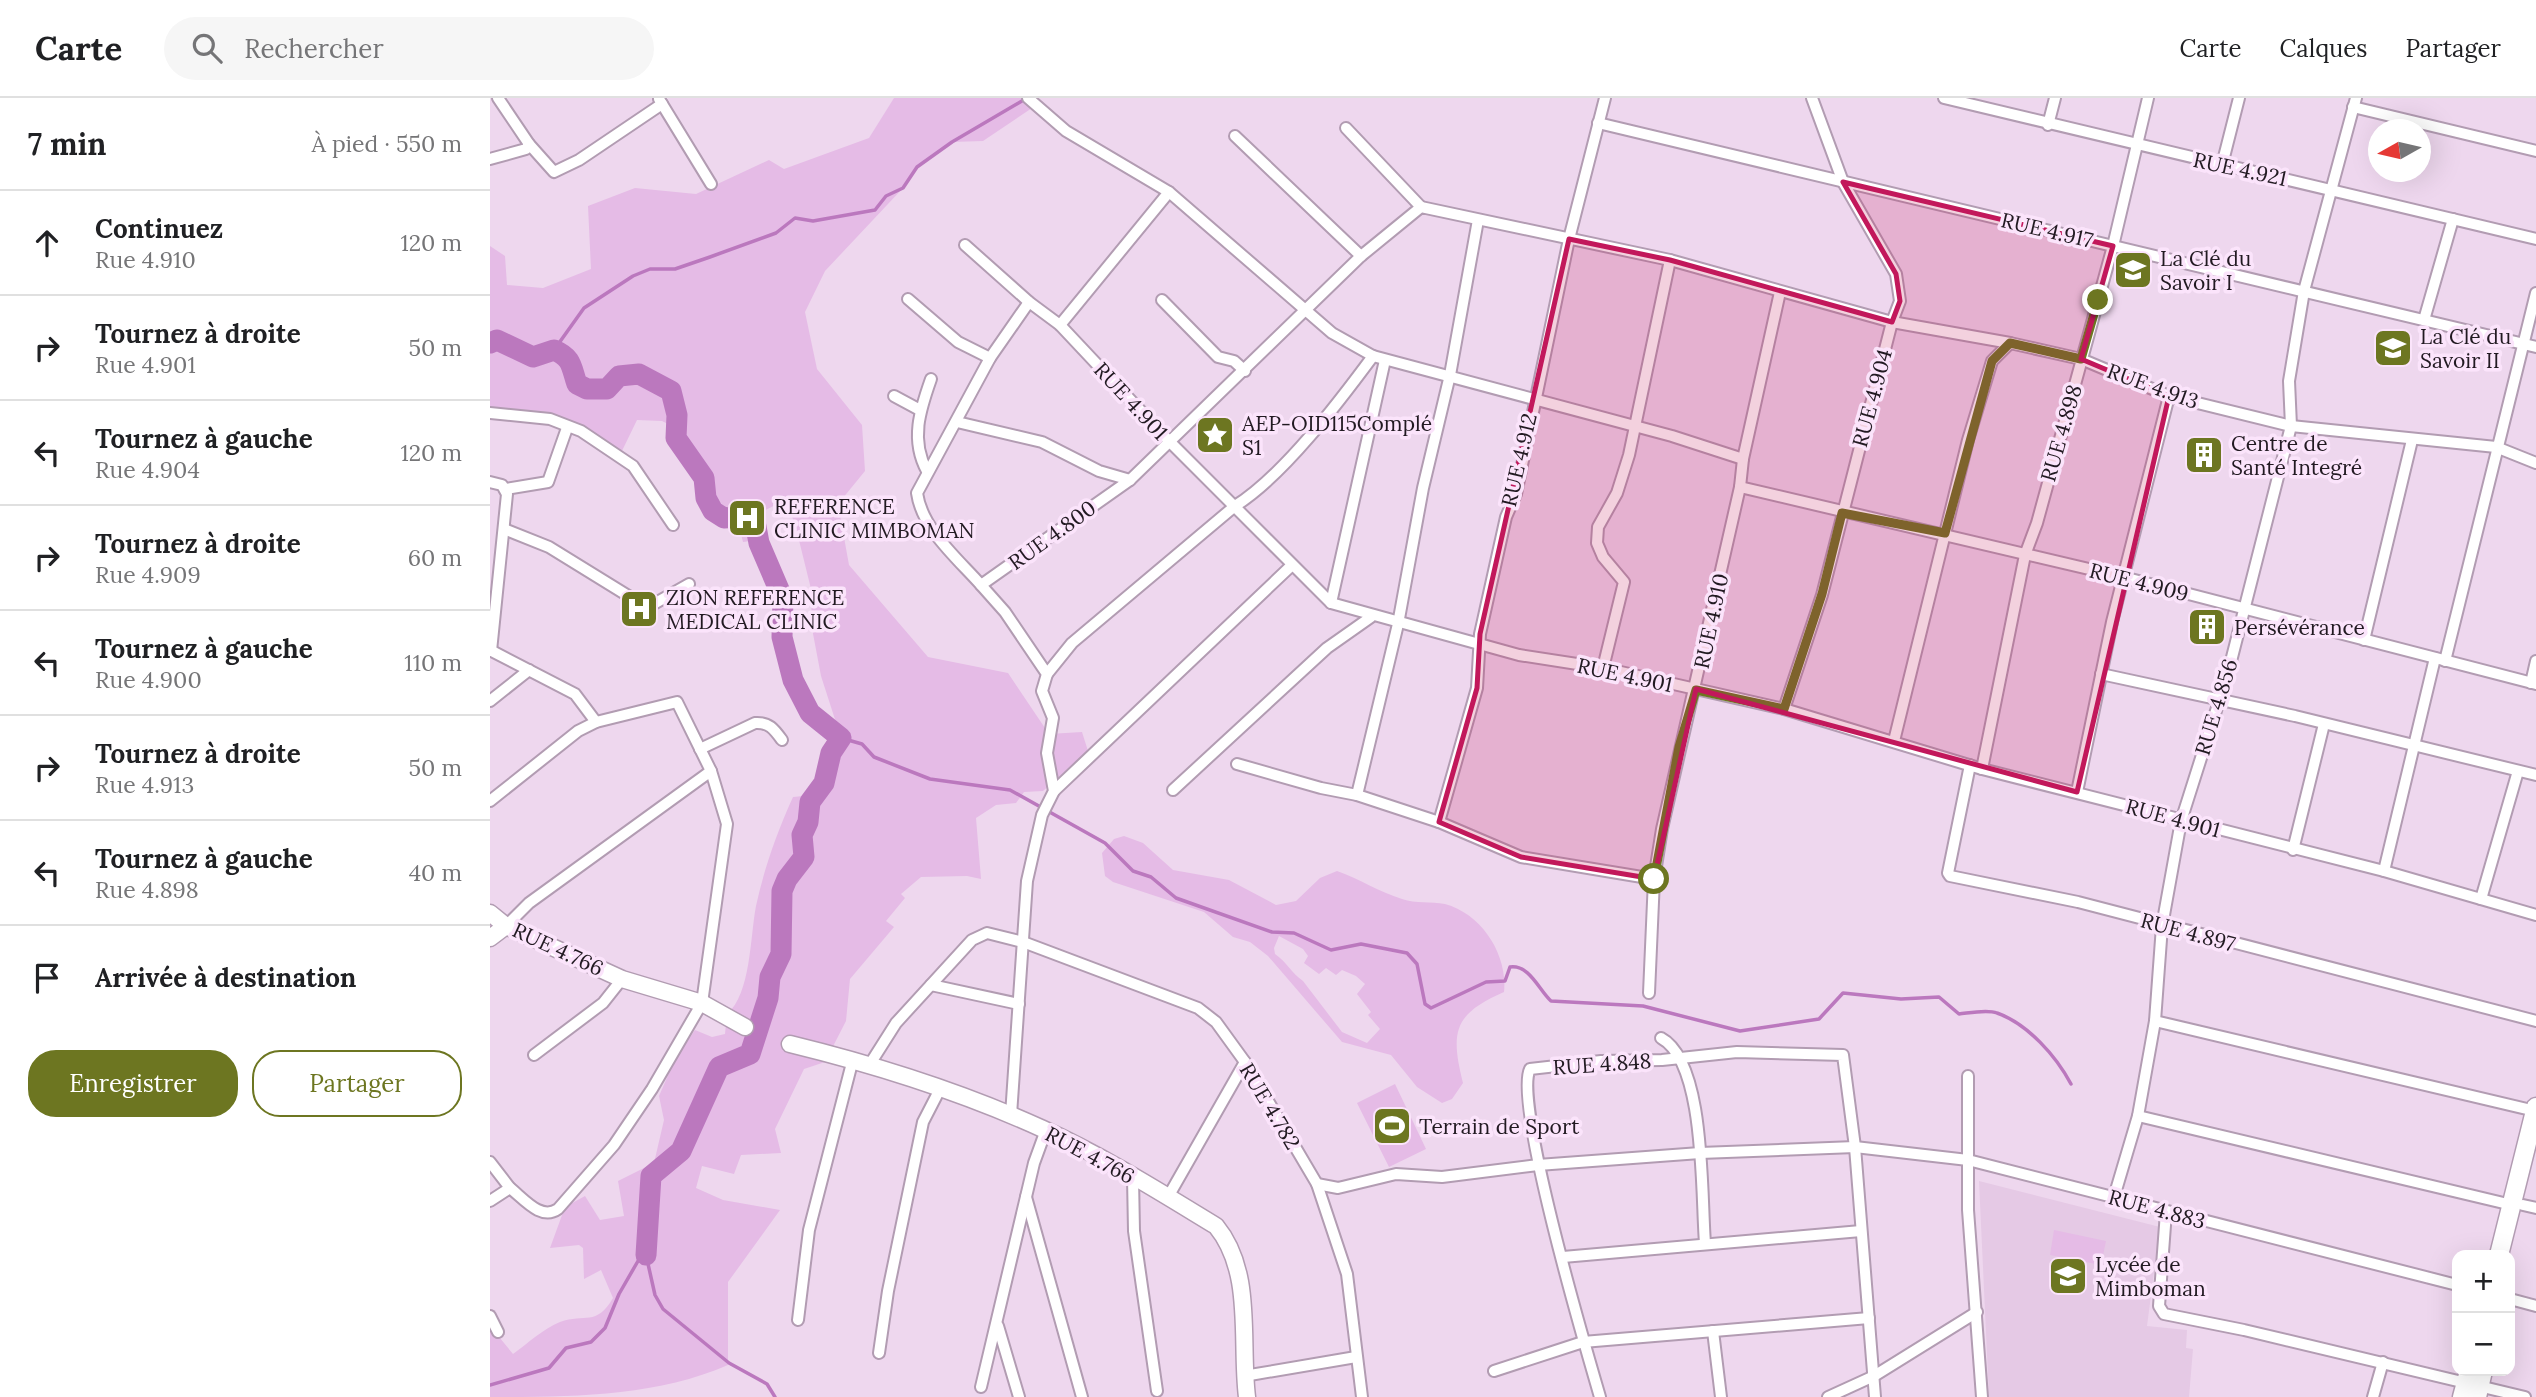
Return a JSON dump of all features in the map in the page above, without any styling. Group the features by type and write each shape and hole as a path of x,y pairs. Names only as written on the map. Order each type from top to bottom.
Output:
{"main road":[{"path":"2502,1250 2524,1206 2535,1109"},
{"path":"2513,1250 2536,1156"}],"street":[{"path":"1028,98 1066,131 1169,192 1332,333 1373,356 1634,426 1743,459"},
{"name":"RUE 4.912","path":"1439,822 1477,688 1479,642 1506,517 1518,485 1569,240 1605,98"},
{"name":"RUE 4.904","path":"1784,709 1822,594 1892,322 1900,301 1896,274 1843,182 1812,98"},
{"path":"2048,125 2056,98"},
{"name":"RUE 4.898","path":"1982,769 2025,555 2037,523 2113,246 2148,98"},
{"path":"2222,165 2239,98"},
{"name":"RUE 4.921","path":"1951,99 2048,125 2331,188 2536,239"},
{"path":"505,100 529,144 554,172 579,160 660,101 711,184"},
{"path":"2354,102 2536,151"},
{"name":"RUE 4.856","path":"2114,1197 2138,1116 2155,1021 2162,926 2180,821 2245,608 2291,426 2289,381 2304,291 2354,102"},
{"name":"RUE 4.917","path":"1598,123 2536,348"},
{"path":"1346,128 1421,207 1569,240"},
{"path":"1235,136 1361,256"},
{"path":"490,159 526,149 529,144"},
{"path":"1060,325 1169,192"},
{"name":"RUE 4.800","path":"981,585 1130,481 1361,256 1421,207"},
{"path":"2424,320 2453,219"},
{"path":"1357,795 1398,624 1423,488 1450,375 1478,220"},
{"name":"RUE 4.913","path":"1569,240 1670,260 1892,322 2081,359 2169,396 2291,426 2496,447 2536,463"},
{"name":"RUE 4.901","path":"965,245 1029,302 1060,325 1169,441 1291,566 1331,603 1371,617 1479,642 1519,655 1603,668 1784,709 1982,769 2384,871 2536,915"},
{"path":"1603,668 1624,582 1603,557 1597,543 1598,527 1618,493 1670,260"},
{"name":"RUE 4.910","path":"1648,993 1654,879 1679,747 1696,690 1780,292"},
{"path":"2384,871 2414,746 2440,660 2536,293"},
{"path":"908,299 958,342 990,358"},
{"path":"1162,300 1218,357 1234,361 1245,371"},
{"path":"1029,302 990,358 917,493 919,508 926,522 1005,612 1047,674"},
{"path":"1894,741 1945,533 1992,361 2010,343"},
{"path":"1054,791 1047,753 1053,718 1042,691 1047,674 1072,643 1235,506 1252,495 1336,406 1373,356"},
{"path":"1331,603 1385,360"},
{"path":"927,471 916,434 920,410 931,379"},
{"path":"894,396 920,410"},
{"path":"2077,792 2123,577 2169,396"},
{"path":"490,412 550,419 567,428 581,431 620,455 645,480 673,525"},
{"path":"957,422 1042,442 1099,471 1130,481"},
{"path":"490,482 506,489 548,482 567,428"},
{"path":"2364,640 2412,440"},
{"name":"RUE 4.909","path":"1740,487 1842,513 1945,533 2025,555 2123,577 2533,684"},
{"path":"506,489 491,650 575,694 596,722"},
{"path":"504,529 549,547 643,605 652,605 689,584"},
{"path":"1011,1115 1027,881 1046,803 1054,791 1291,566"},
{"path":"1172,790 1327,648 1371,617"},
{"path":"2533,684 2536,661"},
{"path":"490,701 529,670"},
{"path":"2101,674 2218,698 2536,775"},
{"path":"490,801 578,731 596,722 677,702 711,771 727,824 702,1003 637,1112 614,1145 552,1214 542,1213 510,1188 490,1162"},
{"path":"700,749 755,723 764,722 772,726 782,740"},
{"path":"2293,850 2324,724"},
{"path":"1237,764 1321,788 1357,795 1439,822 1521,857 1654,879"},
{"name":"RUE 4.897","path":"1970,765 1948,875 2078,902 2162,926 2536,1021"},
{"path":"490,938 529,903 711,771"},
{"path":"2481,899 2518,771"},
{"name":"RUE 4.766","path":"490,913 506,926 622,979 702,1003 745,1027"},
{"name":"RUE 4.782","path":"931,985 979,935 987,933 1023,942 1198,1008 1216,1021 1245,1062 1317,1184 1347,1274 1362,1397"},
{"path":"534,1055 603,1003 622,979"},
{"path":"870,1063 896,1023 931,985 1019,1004"},
{"path":"2155,1021 2535,1109"},
{"path":"1661,1038 1672,1044 1680,1058 1699,1119 1705,1243"},
{"name":"RUE 4.766","path":"790,1044 870,1063 1011,1115 1046,1130 1216,1226 1229,1242 1238,1269 1247,1397"},
{"name":"RUE 4.848","path":"1600,1397 1583,1342 1538,1165 1526,1101 1525,1078 1530,1069 1601,1061 1680,1058 1737,1052 1843,1055 1855,1147"},
{"path":"798,1320 809,1230 853,1059"},
{"path":"1168,1197 1245,1062"},
{"path":"1968,1076 1968,1160 1982,1397"},
{"path":"879,1353 888,1292 923,1122 940,1089"},
{"path":"2138,1116 2524,1206"},
{"path":"981,1387 1026,1196 1046,1130"},
{"path":"1855,1147 1875,1397"},
{"name":"RUE 4.883","path":"1317,1184 1338,1188 1396,1174 1442,1177 1538,1165 1700,1153 1855,1147 1968,1160 2452,1283"},
{"path":"1133,1178 1134,1231 1157,1391"},
{"path":"490,1201 510,1188"},
{"path":"1026,1196 1082,1397"},
{"path":"2166,1212 2159,1306 2164,1314 2525,1397"},
{"path":"1563,1257 1861,1231"},
{"path":"2515,1300 2536,1306"},
{"path":"1828,1397 1874,1376 1976,1312"},
{"path":"490,1316 498,1332"},
{"path":"1494,1371 1583,1342 1869,1318"},
{"path":"998,1324 1020,1397"},
{"path":"1713,1331 1721,1397"},
{"path":"1244,1376 1356,1357"},
{"path":"2372,1397 2382,1362"}],"highlighted area":[{"path":"1843,182 2113,246 2081,359 2169,396 2077,792 1696,689 1654,879 1521,857 1439,822 1477,688 1480,634 1569,239 1670,260 1892,322 1900,301 1896,274"}],"shaded area":[{"path":"894,98 1030,98 1038,104 983,141 952,142 917,167 903,188 825,271 805,312 817,369 862,425 865,471 838,504 849,565 928,657 1008,673 1049,734 1082,732 1088,751 1043,791 1024,792 1016,803 996,805 976,818 981,879 967,876 921,877 901,894 905,898 886,921 894,927 850,979 846,1021 825,1062 804,1069 775,1129 781,1153 741,1155 734,1174 702,1166 696,1188 723,1200 780,1210 728,1282 728,1365 700,1376 642,1389 581,1395 490,1397 490,1326 513,1354 560,1322 590,1318 601,1313 613,1298 601,1270 584,1279 583,1248 579,1245 550,1248 565,1207 585,1196 600,1220 624,1216 618,1181 654,1163 664,1120 659,1096 676,1057 695,1030 712,1037 725,1034 727,1014 735,1005 745,979 759,892 782,824 793,797 811,794 819,789 828,760 841,738 821,676 811,623 812,593 795,524 785,500 754,516 758,540 743,542 737,519 720,517 712,510 703,477 682,448 676,428 662,421 637,420 620,455 558,421 490,413 490,246 505,256 507,285 543,288 591,269 588,206 635,188 696,194 769,160 784,169 869,138"},
{"path":"1124,836 1143,843 1173,870 1229,880 1276,905 1296,901 1320,878 1337,871 1407,901 1445,904 1470,917 1481,926 1497,951 1502,964 1504,992 1475,1008 1460,1026 1457,1050 1463,1083 1452,1099 1442,1103 1417,1087 1391,1055 1342,1042 1268,956 1250,942 1233,937 1204,912 1113,882 1105,876 1102,853 1114,839","holes":["1279,936 1303,949 1308,956 1304,963 1319,974 1326,968 1336,975 1342,970 1356,976 1365,984 1357,994 1371,1012 1368,1015 1380,1029 1367,1043 1342,1032 1303,981 1275,954 1274,948"]},
{"name":"Terrain de Sport","path":"1395,1084 1426,1149 1389,1167 1357,1103"},
{"name":"Lycée de Mimboman","path":"1979,1181 2160,1227 2147,1326 2187,1330 2186,1348 2193,1349 2189,1397 1989,1397"},
{"path":"2054,1230 2106,1241 2101,1265 2050,1255"}],"waterway":[{"path":"554,350 584,308 633,276 650,269 675,269 710,257 776,233 795,218 813,221 875,210 886,196 903,188 917,167 952,142 1027,98"},
{"path":"490,343 497,340 533,357 554,350 568,360 577,384 587,389 607,389 619,376 639,374 671,391 677,415 676,438 704,478 706,498 713,511 724,518 754,516 759,543 783,599 782,637 793,680 810,713 841,738 831,753 824,783 810,802 808,822 802,835 804,857 787,879 782,891 781,954 770,977 768,998 750,1054 719,1067 681,1151 651,1176 646,1255"},
{"path":"841,738 862,744 874,757 930,779 1010,790 1105,843 1133,871 1151,877 1176,898 1272,932 1294,933 1331,950 1361,944 1407,953 1417,964 1425,1004 1431,1008 1486,982 1505,981 1510,967 1517,967 1528,974 1551,1001 1643,1006 1740,1031 1819,1019 1843,993 1901,999 1939,997 1959,1014 1993,1012 2020,1025 2049,1052 2071,1084"},
{"path":"490,1385 549,1368 566,1348 591,1342 605,1328 619,1294 638,1261 646,1255 655,1295 663,1309 729,1363 767,1384 775,1397"}],"place":[{"name":"La Clé du Savoir I","path":"2133,270"},
{"name":"La Clé du Savoir II","path":"2393,348"},
{"name":"AEP-OID115Complé S1","path":"1215,435"},
{"name":"Centre de Santé Integré","path":"2204,455"},
{"name":"REFERENCE CLINIC MIMBOMAN","path":"747,518"},
{"name":"ZION REFERENCE MEDICAL CLINIC","path":"639,609"},
{"name":"Persévérance","path":"2207,627"},
{"name":"Terrain de Sport","path":"1392,1126"},
{"name":"Lycée de Mimboman","path":"2068,1276"}],"route":[{"path":"1654,879 1679,747 1696,690 1784,709 1822,594 1842,513 1945,533 1968,440 1996,354 2010,343 2081,359 2098,300"}]}
